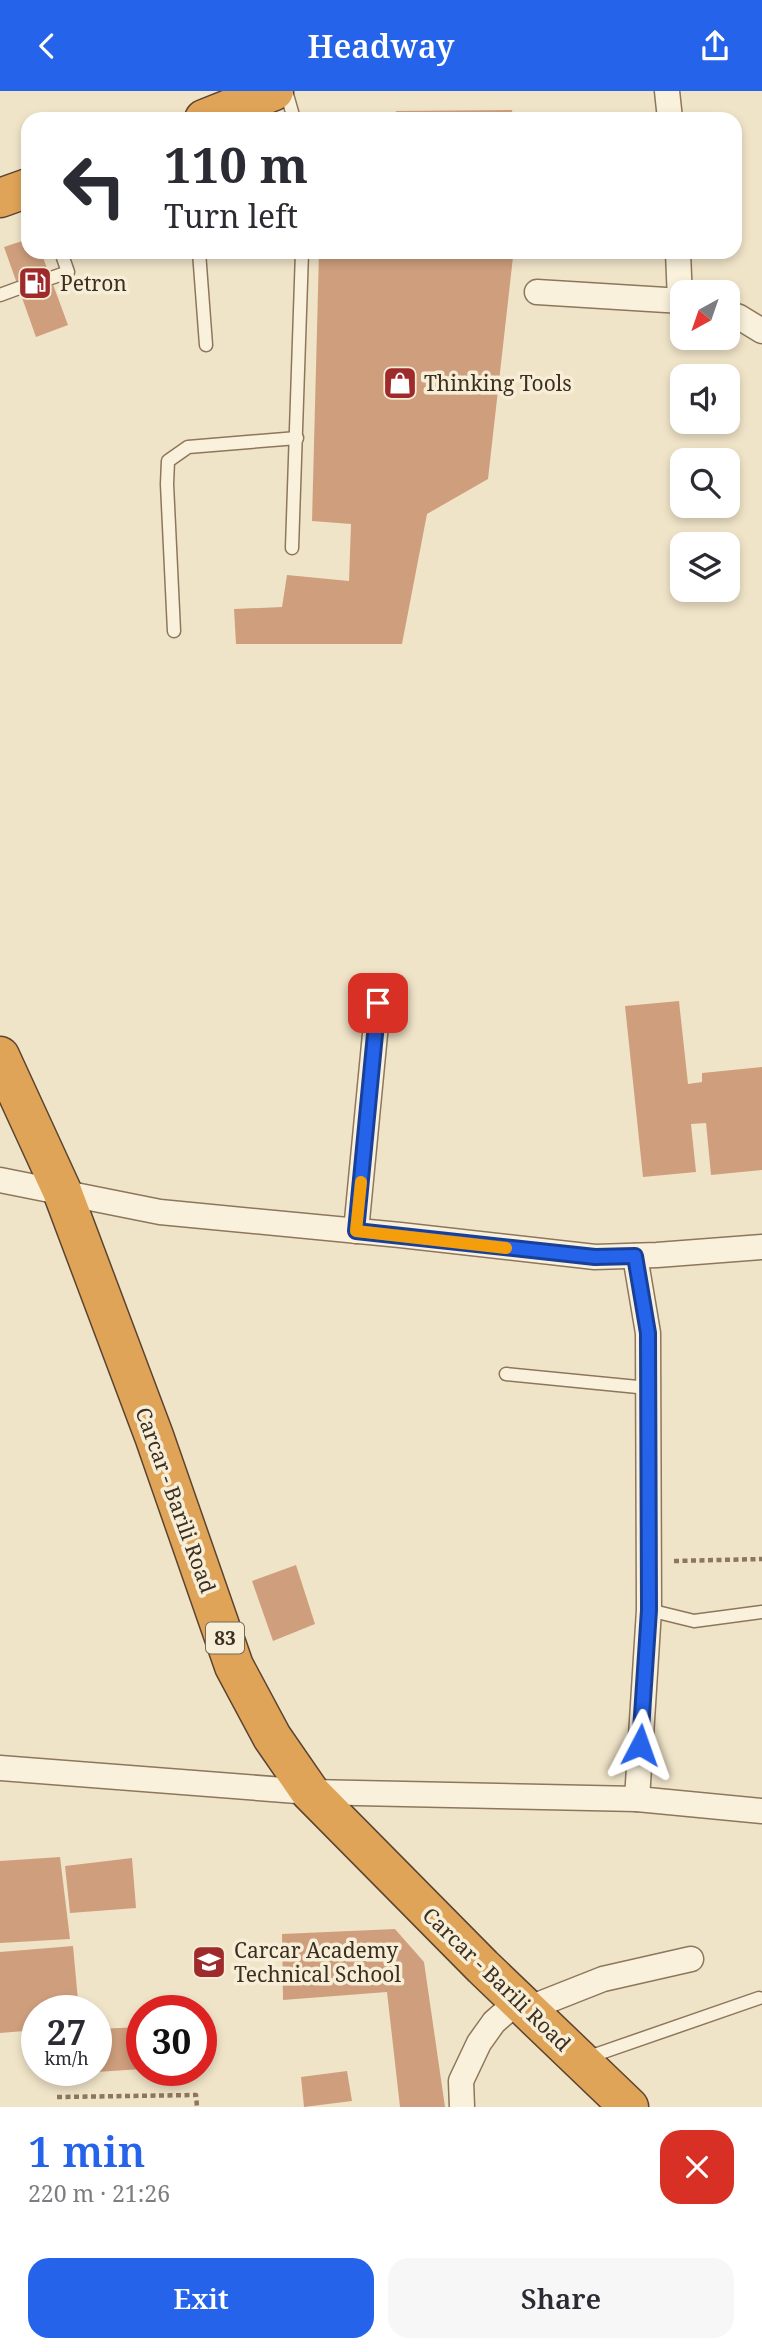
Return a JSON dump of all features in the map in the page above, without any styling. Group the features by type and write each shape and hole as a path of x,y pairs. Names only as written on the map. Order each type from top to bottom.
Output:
{"highway":[{"path":"222,112 274,91"},
{"path":"0,198 21,190"},
{"name":"Carcar - Barili Road","path":"0,1056 62,1191 153,1436 234,1666 272,1737 310,1792 522,2005 629,2107"}],"street":[{"path":"667,91 669,112"},
{"path":"678,259 680,280"},
{"path":"537,292 670,299"},
{"path":"740,318 762,331"},
{"path":"356,1231 378,1003"},
{"path":"0,1180 160,1212 595,1257 762,1247"},
{"path":"635,1256 648,1333 649,1561 649,1610 636,1799"},
{"path":"0,1768 310,1792 636,1799 762,1811"},
{"path":"462,2107 461,2081 479,2043 494,2022 522,2005 603,1979 691,1959"}],"lane":[{"path":"286,91 292,112"},
{"path":"51,278 68,272 63,259"},
{"path":"200,259 206,345"},
{"path":"292,548 302,259"},
{"path":"0,295 19,288"},
{"path":"174,631 168,461 188,447 297,438"},
{"path":"506,1374 648,1388"},
{"path":"649,1610 694,1621 762,1612"},
{"path":"579,2060 759,1999"}],"path":[{"path":"649,1561 762,1559"},
{"path":"57,2097 197,2095 197,2107"}],"building":[{"path":"512,110 512,112 396,112"},
{"name":"Petron","path":"21,241 21,259 44,259 68,325 36,337 4,247"},
{"path":"319,259 513,259 488,479 427,514 402,644 236,644 234,609 282,607 287,575 349,581 351,524 312,521"},
{"path":"679,1001 688,1084 702,1082 702,1073 762,1067 762,1170 711,1175 706,1123 691,1124 696,1172 643,1177 625,1006"},
{"path":"296,1565 315,1624 273,1641 252,1581"},
{"path":"60,1857 70,1939 0,1943 0,1861"},
{"path":"132,1858 136,1908 70,1913 65,1866"},
{"path":"395,1929 424,1962 445,2107 400,2107 387,1992 283,2000 282,1934"},
{"path":"73,1946 78,1995 21,1995 21,2031 0,2033 0,1952"},
{"path":"112,2028 126,2028 126,2070 112,2071"},
{"path":"347,2071 352,2101 304,2107 301,2077"}],"slow traffic":[{"path":"361,1182 356,1231 506,1248"}],"place":[{"name":"Petron","path":"35,283"},
{"name":"Thinking Tools","path":"400,383"},
{"name":"Carcar Academy Technical School","path":"209,1962"}],"route":[{"path":"378,1003 356,1231 595,1257 635,1256 648,1333 649,1610 640,1745"}]}
